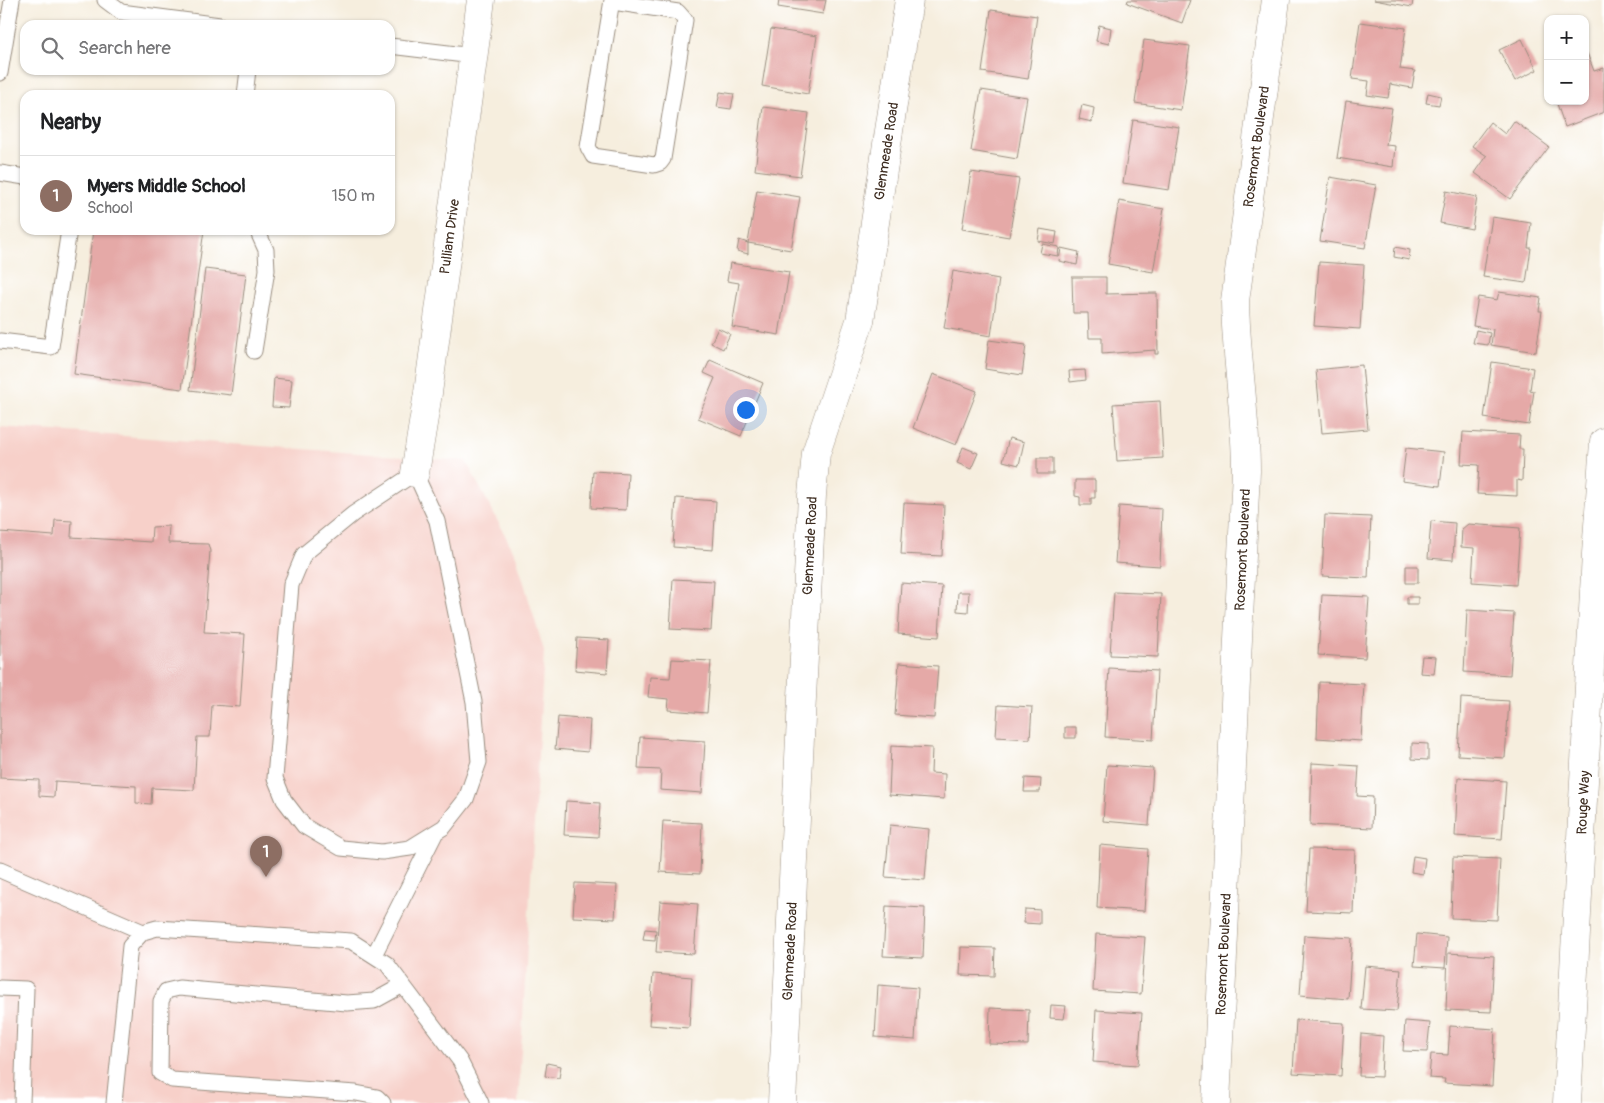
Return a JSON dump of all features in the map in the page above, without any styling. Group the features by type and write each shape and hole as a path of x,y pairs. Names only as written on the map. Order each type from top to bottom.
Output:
{"street":[{"name":"Pulliam Drive","path":"415,473 428,393 481,0"},
{"name":"Glenmeade Road","path":"782,1103 811,505 816,453 860,322 909,0"},
{"name":"Rosemont Boulevard","path":"1216,1103 1246,471 1246,430 1235,338 1235,301 1276,0"},
{"name":"Rouge Way","path":"1567,1103 1596,554 1604,442"}],"lane":[{"path":"0,73 12,0"},
{"path":"105,0 121,12 182,20"},
{"path":"613,1 678,12 686,20 663,159 660,163 654,165 593,156 588,147 613,1"},
{"path":"395,47 473,56"},
{"path":"246,90 247,75"},
{"path":"0,173 20,176"},
{"path":"0,340 51,346 69,235"},
{"path":"254,351 267,270 266,250 260,235"},
{"path":"415,473 437,521 474,702 479,762 466,799 444,828 410,848 382,852 341,848 304,826 284,800 275,778 291,585 304,554 353,514 415,473"},
{"path":"374,955 436,832"},
{"path":"0,870 143,932"},
{"path":"114,1103 130,946 143,932 157,928 351,941 387,964 460,1061 481,1103"},
{"path":"384,1103 377,1097 356,1093 172,1080 160,1073 161,1001 166,991 179,988 347,1003 374,1001 403,985"},
{"path":"0,988 26,989 22,1103"}],"shaded area":[{"path":"0,427 466,461 516,556 544,651 518,1103 0,1103"}],"building":[{"path":"779,0 826,0 823,14 778,7"},
{"path":"1128,0 1190,0 1182,23 1127,3"},
{"path":"1374,0 1413,0 1412,7"},
{"path":"991,10 1037,16 1028,79 982,72"},
{"path":"1360,22 1406,28 1400,69 1415,71 1412,88 1390,84 1388,98 1367,95 1369,81 1352,79"},
{"path":"1099,25 1111,28 1109,44 1096,41"},
{"path":"771,29 817,36 808,94 762,86"},
{"path":"1522,39 1537,70 1515,81 1499,50"},
{"path":"1144,40 1190,46 1181,110 1135,103"},
{"path":"1589,58 1594,71 1604,68 1604,112 1565,127 1557,105 1589,105"},
{"path":"981,90 1027,97 1017,159 971,151"},
{"path":"720,92 734,94 731,109 717,107"},
{"path":"1428,93 1441,96 1439,105 1426,103"},
{"path":"1346,101 1392,108 1386,145 1395,146 1393,167 1337,158"},
{"path":"1082,105 1094,108 1092,122 1079,119"},
{"path":"763,107 809,113 800,176 755,170"},
{"path":"1133,120 1179,127 1169,190 1123,183"},
{"path":"1514,121 1549,147 1510,199 1475,173 1487,156 1472,146 1490,122 1505,134"},
{"path":"971,172 1019,179 1009,237 962,229"},
{"path":"1330,177 1376,185 1365,248 1320,241"},
{"path":"757,190 800,197 791,250 748,243"},
{"path":"1446,191 1477,197 1472,229 1440,223"},
{"path":"1119,201 1164,209 1153,272 1108,264"},
{"path":"1492,217 1531,223 1528,248 1531,248 1526,283 1483,277"},
{"path":"1040,229 1057,232 1055,244 1038,241"},
{"path":"92,235 203,235 182,389 74,374"},
{"path":"739,240 748,243 748,254 737,251"},
{"path":"1042,244 1059,247 1058,256 1040,253"},
{"path":"1395,247 1410,250 1409,260 1394,257"},
{"path":"1061,248 1079,252 1077,265 1059,261"},
{"path":"1319,262 1364,265 1360,329 1314,326"},
{"path":"730,263 789,272 779,335 732,327 739,283 727,281"},
{"path":"205,269 246,274 231,395 190,390"},
{"path":"953,271 999,279 991,336 944,328"},
{"path":"1072,277 1106,277 1106,294 1157,293 1158,354 1155,354 1155,350 1102,354 1102,338 1089,338 1088,313 1073,313"},
{"path":"1499,292 1541,298 1539,311 1542,311 1536,352 1491,345 1493,329 1473,326 1478,297 1497,300"},
{"path":"718,328 730,334 723,349 711,343"},
{"path":"1476,330 1490,333 1488,345 1473,343"},
{"path":"989,340 1026,345 1022,375 985,369"},
{"path":"710,360 763,383 741,436 698,418 715,378 704,373"},
{"path":"1492,362 1533,368 1530,390 1534,391 1529,425 1484,418"},
{"path":"1362,365 1368,429 1322,433 1316,370"},
{"path":"1085,370 1086,380 1070,382 1069,371"},
{"path":"933,374 977,391 956,445 913,428"},
{"path":"274,378 292,380 289,408 272,407"},
{"path":"1160,401 1163,458 1117,461 1113,404"},
{"path":"1463,432 1520,435 1519,449 1523,449 1522,481 1517,480 1517,496 1477,494 1479,465 1461,464"},
{"path":"1009,438 1024,442 1019,465 1003,461"},
{"path":"963,447 978,453 971,469 957,463"},
{"path":"1406,448 1444,452 1440,486 1402,481"},
{"path":"1037,458 1053,458 1053,474 1037,474"},
{"path":"593,471 628,473 626,510 591,508"},
{"path":"1075,480 1095,480 1095,498 1091,498 1091,505 1080,505 1080,497 1075,496"},
{"path":"676,498 716,501 713,550 673,547"},
{"path":"904,503 944,505 942,556 901,554"},
{"path":"1119,506 1162,509 1160,566 1115,563"},
{"path":"1325,515 1371,517 1368,578 1322,576"},
{"path":"55,520 72,521 71,537 151,542 152,527 169,526 168,543 208,544 210,551 204,632 245,634 240,707 212,705 210,737 197,737 194,790 152,788 151,804 136,803 136,786 55,781 54,797 39,796 39,780 0,778 0,532 54,536"},
{"path":"1431,521 1455,523 1453,560 1428,558"},
{"path":"1468,524 1520,528 1516,585 1472,582 1474,548 1461,547 1462,529"},
{"path":"1406,566 1418,566 1418,583 1406,583"},
{"path":"673,579 714,581 711,631 670,629"},
{"path":"901,583 942,586 939,637 898,634"},
{"path":"958,592 969,592 968,612 957,611"},
{"path":"1114,592 1161,594 1158,657 1110,655"},
{"path":"1322,595 1369,597 1365,658 1318,655"},
{"path":"1407,597 1418,597 1418,604 1407,604"},
{"path":"1467,610 1514,613 1510,675 1464,672"},
{"path":"577,638 609,640 607,673 575,670"},
{"path":"1422,656 1436,657 1434,674 1420,673"},
{"path":"672,659 711,661 707,713 668,710 669,699 648,697 650,677 670,678"},
{"path":"899,663 938,666 934,718 895,715"},
{"path":"1109,668 1157,671 1153,740 1105,737"},
{"path":"1319,682 1364,684 1361,741 1317,738"},
{"path":"1461,698 1509,701 1505,758 1458,755"},
{"path":"998,705 1032,707 1030,739 996,737"},
{"path":"558,717 590,720 588,752 555,749"},
{"path":"1065,727 1076,727 1076,738 1065,738"},
{"path":"640,737 705,741 702,793 660,790 661,770 638,769"},
{"path":"1412,743 1428,744 1428,760 1412,759"},
{"path":"891,746 932,748 931,773 945,774 944,799 889,795"},
{"path":"1312,763 1359,766 1357,796 1373,797 1372,828 1310,825"},
{"path":"1107,765 1153,768 1149,825 1103,821"},
{"path":"1025,778 1041,779 1040,792 1024,792"},
{"path":"1458,778 1506,781 1502,839 1455,836"},
{"path":"566,801 600,803 598,837 564,835"},
{"path":"663,821 702,823 700,874 660,872"},
{"path":"890,825 929,829 925,880 885,877"},
{"path":"1100,845 1148,849 1144,911 1097,908"},
{"path":"1309,849 1355,850 1353,913 1306,911"},
{"path":"1413,856 1425,858 1423,874 1411,872"},
{"path":"1453,857 1500,859 1497,920 1451,918"},
{"path":"575,883 617,885 615,919 573,917"},
{"path":"660,901 698,904 694,954 656,952"},
{"path":"886,906 925,908 923,958 883,956"},
{"path":"1025,909 1040,910 1040,924 1024,923"},
{"path":"645,929 656,930 655,940 643,939"},
{"path":"1096,934 1145,937 1141,994 1093,991"},
{"path":"1417,934 1447,937 1445,968 1414,966"},
{"path":"1304,935 1352,938 1348,999 1300,995"},
{"path":"961,947 995,948 994,976 960,975"},
{"path":"1448,953 1494,956 1491,1012 1446,1010"},
{"path":"1365,966 1401,969 1397,1011 1361,1009"},
{"path":"653,974 692,977 689,1028 649,1025"},
{"path":"878,985 918,988 915,1040 875,1037"},
{"path":"1051,1005 1066,1006 1064,1019 1050,1018"},
{"path":"990,1008 1029,1010 1028,1045 989,1044"},
{"path":"1096,1010 1142,1013 1138,1065 1093,1062"},
{"path":"1296,1020 1344,1023 1341,1076 1293,1073"},
{"path":"1405,1021 1430,1023 1427,1052 1403,1051"},
{"path":"1450,1026 1495,1029 1492,1086 1444,1083 1445,1079 1429,1078 1431,1054 1448,1055"},
{"path":"1361,1034 1383,1036 1381,1077 1359,1076"},
{"path":"547,1063 561,1066 559,1078 545,1076"}],"place":[{"name":"Myers Middle School","path":"266,877"}]}
